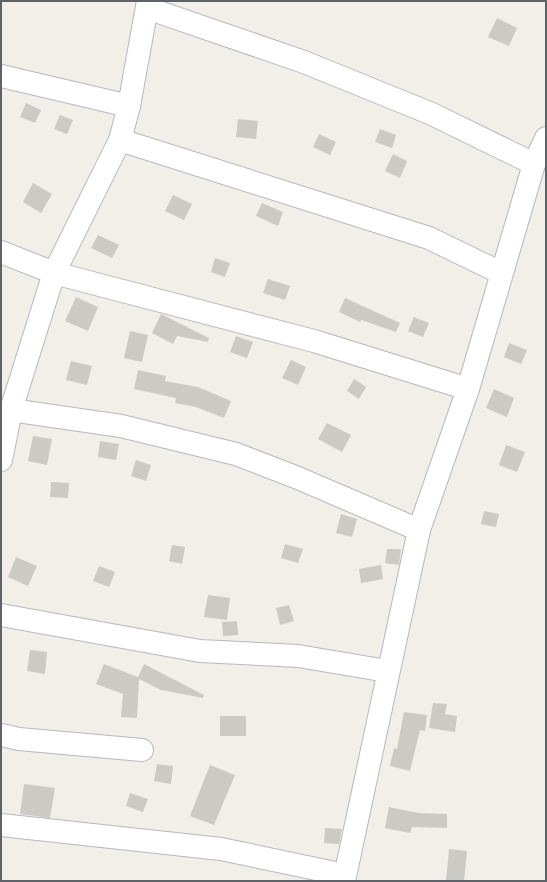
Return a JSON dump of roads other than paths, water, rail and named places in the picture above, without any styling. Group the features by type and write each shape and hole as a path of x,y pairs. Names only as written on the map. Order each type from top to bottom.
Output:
{"street":[{"path":"1,460 6,420 54,273 120,140 129,106 147,5 304,62 432,114 534,164"},
{"path":"1,76 129,106"},
{"path":"1,825 221,849 344,878 387,670 419,530 468,389 534,164 546,138"},
{"path":"120,140 429,238 501,273"},
{"path":"1,252 54,273 314,341 468,389"},
{"path":"6,420 122,426 236,454 298,478 419,530"},
{"path":"1,615 200,651 298,656 387,670"},
{"path":"1,735 19,739 142,750"}]}
